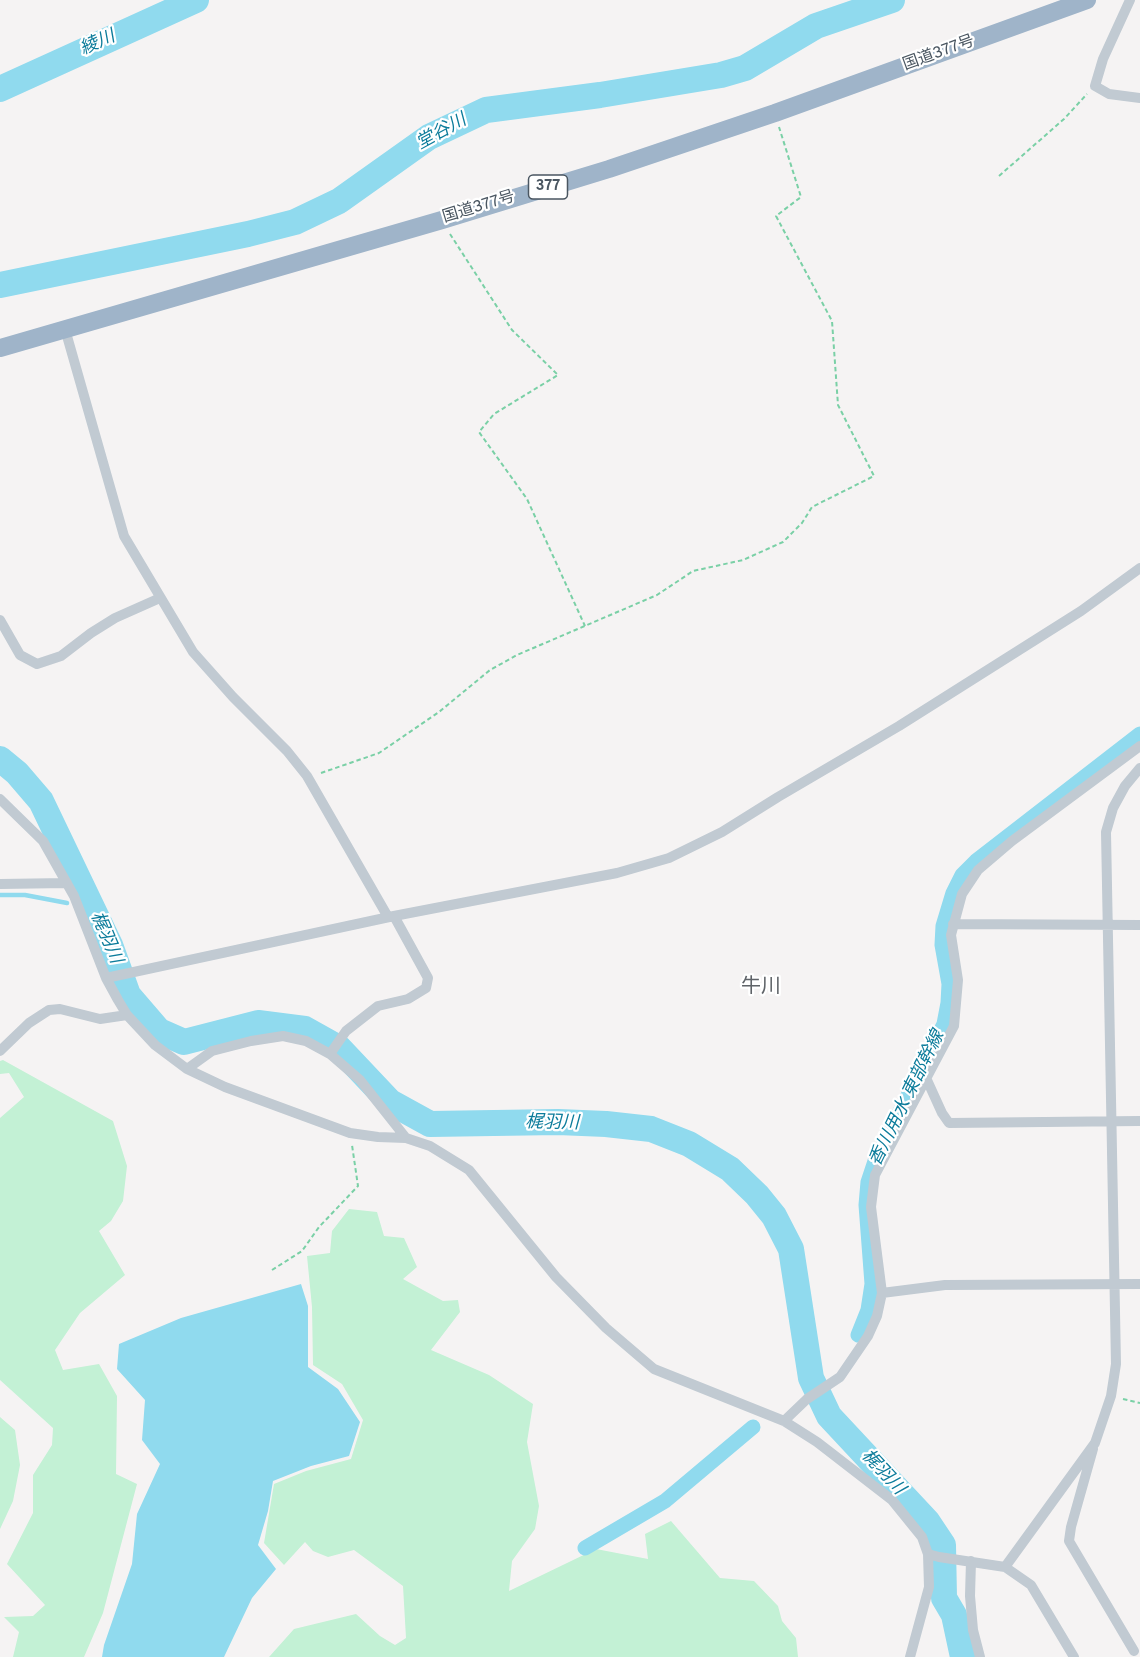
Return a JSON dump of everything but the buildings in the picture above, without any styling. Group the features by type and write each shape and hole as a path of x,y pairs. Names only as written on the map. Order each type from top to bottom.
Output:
{"highway":[{"name":"国道377号","path":"0,348 442,220 609,169 775,113 1087,0"}],"street":[{"path":"1130,0 1103,59 1095,86 1109,94 1140,98"},
{"path":"64,329 124,536 193,652 233,697 287,751 308,778 428,978 426,988 408,999 378,1006 346,1031 331,1053"},
{"path":"110,977 391,917 617,873 669,858 722,832 899,726 1081,611 1140,568"},
{"path":"0,620 20,655 37,664 61,656 115,618 160,598"},
{"path":"784,1421 807,1399 840,1377 868,1336 877,1316 882,1293 871,1207 875,1175 954,1026 958,980 951,935 962,894 978,870 1012,841 1140,746"},
{"path":"1134,1651 1069,1541 1095,1443 1111,1396 1116,1364 1106,832 1113,808 1125,786 1140,768"},
{"path":"0,799 43,841 74,896 127,1015 155,1045 187,1069 225,1087 350,1133 406,1138 430,1146 469,1170 556,1277 606,1328 654,1370 784,1421 817,1442 892,1500 922,1537 928,1554 929,1587 910,1657"},
{"path":"0,884 67,883"},
{"path":"953,924 1140,925"},
{"path":"0,1051 29,1023 49,1010 60,1009 100,1019 127,1015"},
{"path":"187,1069 212,1051 251,1041 283,1036 306,1041 331,1053 360,1080 406,1138"},
{"path":"927,1080 949,1123 1140,1121"},
{"path":"882,1293 945,1285 1140,1284"},
{"path":"1005,1566 1095,1443"},
{"path":"928,1554 1005,1566 1031,1585 1074,1657"},
{"path":"969,1561 973,1630 980,1657"}],"path":[{"path":"999,176 1064,119 1095,86"},
{"path":"308,778 379,753 440,712 490,670 518,655 657,595 693,571 743,560 783,542 802,524 812,507 874,476 838,405 832,321 776,216 801,197 775,113"},
{"path":"442,220 512,330 558,375 494,414 479,432 527,499 585,626"},
{"path":"272,1270 302,1251 320,1227 358,1186 350,1133"},
{"path":"1111,1396 1140,1403"}],"green space":[{"path":"3,1060 113,1121 127,1166 123,1201 111,1221 99,1231 125,1275 80,1313 55,1350 63,1370 99,1364 117,1396 116,1474 137,1484 103,1613 84,1657 13,1657 19,1632 4,1617 33,1616 45,1605 7,1564 33,1513 33,1475 52,1445 53,1428 0,1380 0,1118 24,1097 9,1073 0,1074 0,1061"},
{"path":"349,1209 377,1212 384,1236 404,1238 417,1267 403,1279 443,1301 458,1300 460,1312 431,1350 489,1375 533,1404 527,1442 539,1506 535,1529 512,1561 509,1591 596,1549 648,1559 645,1534 671,1521 720,1578 754,1581 778,1606 782,1621 796,1638 798,1657 269,1657 294,1629 356,1614 380,1636 395,1645 406,1638 403,1586 354,1550 328,1557 313,1551 305,1542 284,1565 264,1543 274,1484 306,1471 351,1459 363,1420 342,1384 313,1365 312,1307 307,1256 330,1253 332,1231"},
{"path":"0,1417 15,1430 20,1465 13,1501 0,1529"}],"water":[{"path":"301,1284 308,1306 308,1367 338,1389 360,1422 349,1456 311,1466 273,1481 268,1511 258,1545 276,1569 252,1598 224,1657 102,1657 132,1564 137,1514 160,1464 142,1440 145,1400 117,1369 119,1344 181,1318"}],"waterway":[{"name":"綾川","path":"0,89 196,0"},
{"name":"堂谷川","path":"0,285 248,234 295,222 339,201 429,137 486,110 600,95 721,75 745,68 816,26 892,0"},
{"name":"香川用水 東部幹線","path":"858,1335 868,1310 872,1284 866,1205 868,1182 875,1161 944,1024 949,984 942,945 943,926 953,893 962,875 976,861 1140,734"},
{"name":"梶羽川","path":"0,759 17,773 41,801 110,945 128,995 159,1031 184,1042 258,1023 305,1029 339,1048 390,1102 430,1124 558,1122 651,1129 689,1144 730,1169 757,1195 774,1216 791,1249 811,1378 829,1416 927,1521 943,1545 944,1598 954,1615 963,1657"},
{"path":"0,895 25,895 67,903"},
{"name":"香川用水 東部幹線","path":"585,1548 665,1501 753,1427"}],"district":[{"name":"牛川","path":"761,988"}]}
